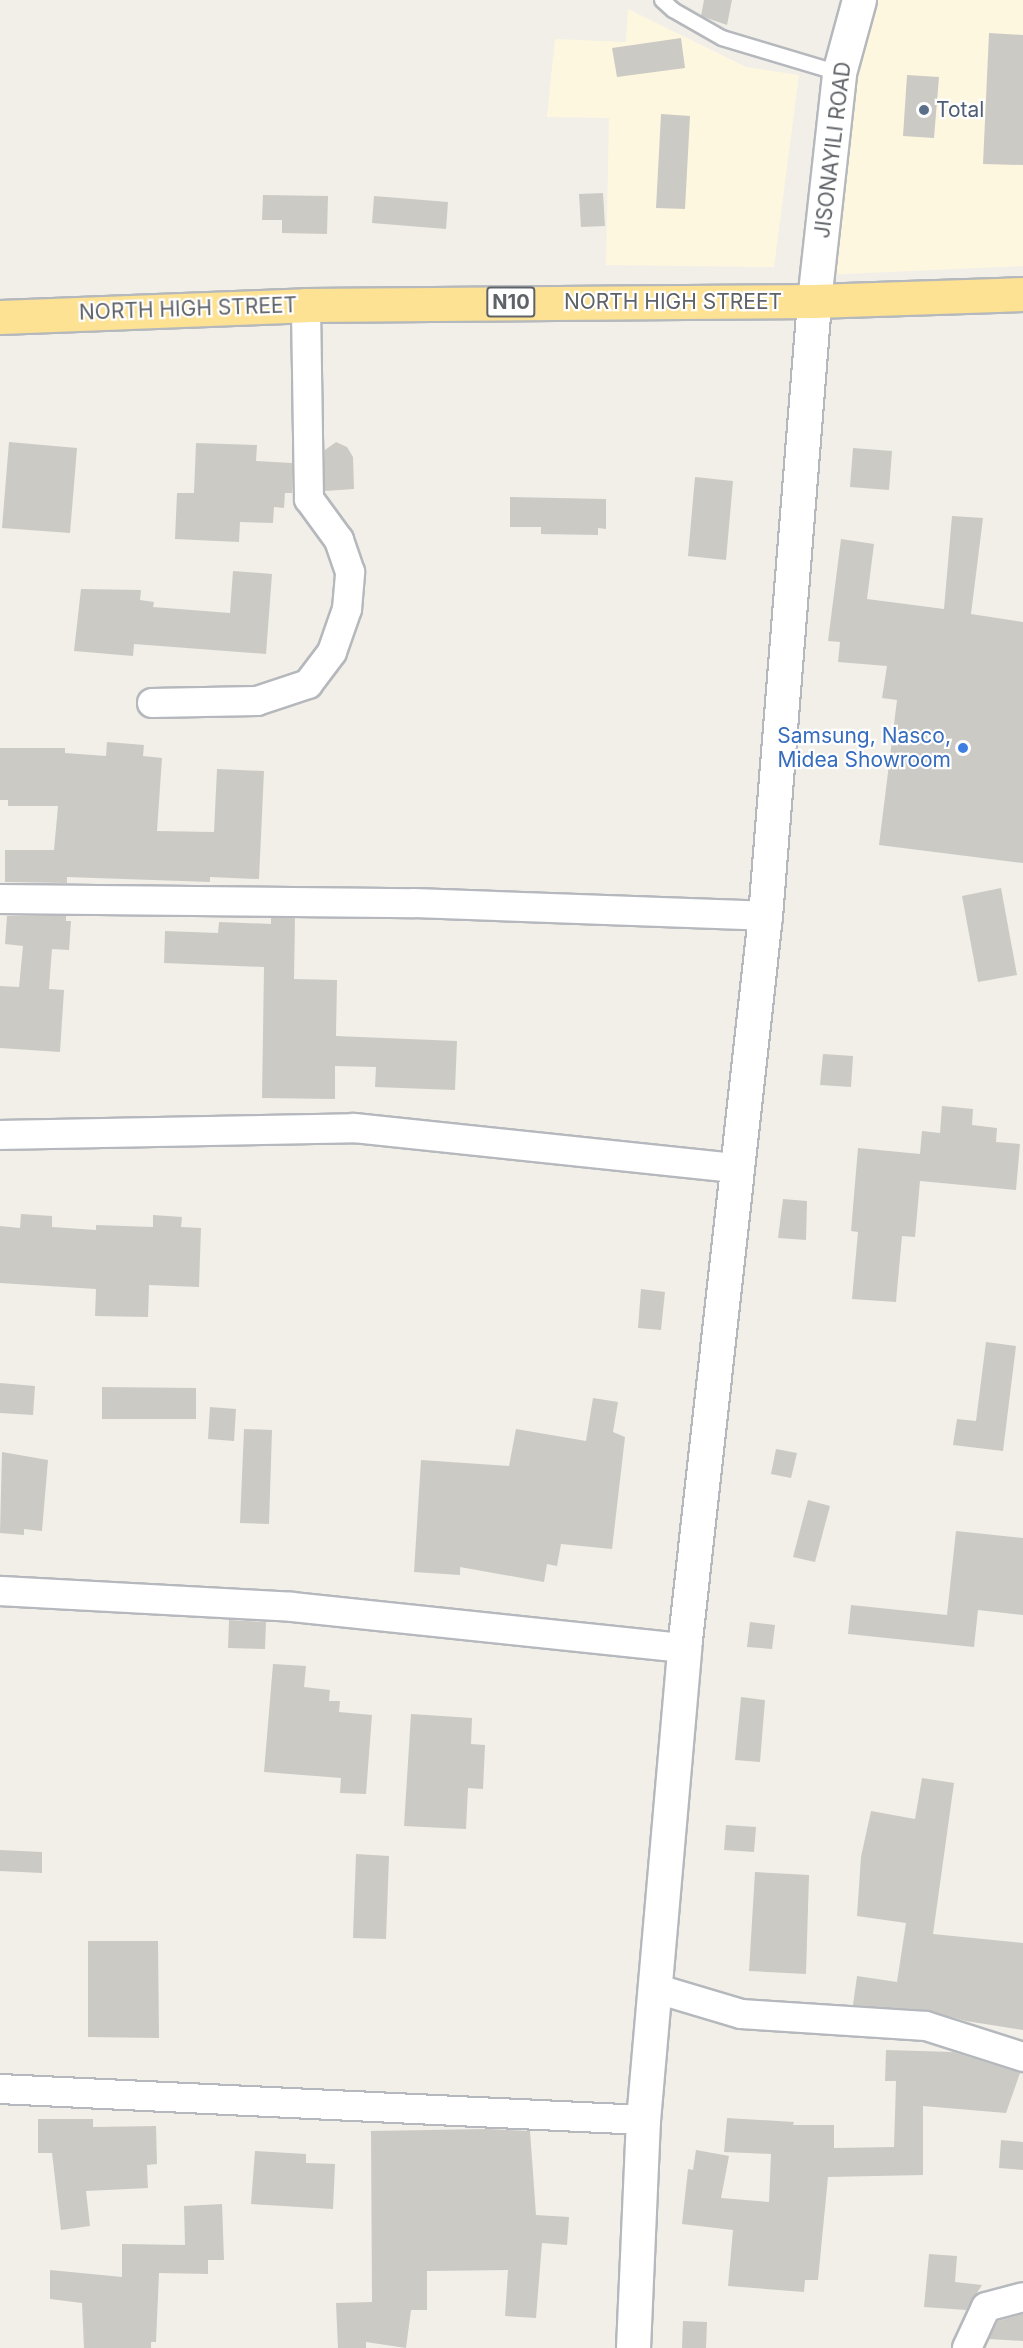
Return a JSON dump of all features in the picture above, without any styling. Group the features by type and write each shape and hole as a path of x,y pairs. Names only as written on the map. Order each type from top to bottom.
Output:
{"highway":[{"name":"NORTH HIGH STREET","path":"0,316 306,305 814,301 1023,294"}],"street":[{"name":"JISONAYILI ROAD","path":"633,2348 643,2120 684,1648 765,916 814,301 839,73 859,0"},
{"path":"152,703 256,701 308,684 332,652 347,609 350,572 339,540 309,499 306,305"},
{"path":"0,899 414,903 765,916"},
{"path":"0,1135 354,1128 737,1168"},
{"path":"0,1591 292,1607 684,1648"},
{"path":"654,1988 741,2014 926,2026 1023,2057"},
{"path":"0,2089 643,2120"},
{"path":"967,2348 986,2307 1023,2297"}],"lane":[{"path":"663,0 673,10 722,38 839,73"}],"shaded area":[{"path":"867,0 1023,0 1023,266 822,275"},
{"path":"628,9 746,67 799,75 774,267 606,265 609,118 547,117 555,39 626,42"}],"building":[{"path":"704,0 732,0 727,25 701,16"},
{"path":"989,33 1023,35 1023,165 983,164"},
{"path":"681,38 685,68 617,77 612,48"},
{"path":"907,75 939,77 934,138 903,136"},
{"path":"661,114 690,116 685,209 656,208"},
{"path":"603,193 605,226 581,227 579,194"},
{"path":"263,195 328,196 327,234 282,233 282,220 262,220"},
{"path":"374,196 448,202 446,229 372,223"},
{"path":"9,442 77,448 70,533 2,528"},
{"path":"336,442 347,447 353,457 354,489 325,491 325,450"},
{"path":"196,443 257,445 256,461 292,463 292,493 285,493 284,508 274,507 273,523 240,522 239,542 175,539 177,493 194,493"},
{"path":"853,448 892,451 889,490 850,487"},
{"path":"695,477 733,481 726,560 688,556"},
{"path":"510,497 606,499 606,529 598,528 598,535 541,534 541,527 510,527"},
{"path":"952,516 983,518 971,614 1023,622 1023,863 879,845 897,700 882,698 887,666 838,662 840,642 828,641 841,539 874,544 867,599 944,609"},
{"path":"233,571 272,574 266,654 134,644 133,656 74,651 81,589 141,590 140,600 154,602 153,607 230,613"},
{"path":"107,742 144,745 143,756 162,758 157,831 214,832 217,769 264,771 259,879 210,877 210,882 67,877 67,883 5,882 5,850 54,850 58,806 8,806 8,800 0,800 0,748 65,748 65,753 106,756"},
{"path":"1001,888 1017,975 978,982 962,896"},
{"path":"7,916 66,916 66,921 71,921 69,950 52,949 49,989 64,990 60,1052 0,1048 0,986 19,987 23,946 5,944"},
{"path":"271,918 295,918 294,979 337,980 336,1036 457,1041 455,1090 375,1087 376,1067 335,1066 335,1099 262,1098 264,967 164,963 165,931 218,933 219,922 271,924"},
{"path":"823,1054 853,1056 851,1087 820,1085"},
{"path":"942,1106 973,1109 972,1125 997,1128 996,1142 1020,1144 1016,1190 920,1181 915,1237 902,1236 896,1302 852,1299 858,1232 851,1231 858,1148 920,1154 922,1131 940,1133"},
{"path":"783,1199 807,1201 806,1240 778,1238"},
{"path":"21,1214 52,1216 52,1227 96,1230 96,1225 153,1227 153,1215 182,1217 181,1227 201,1228 199,1287 149,1285 148,1317 95,1316 96,1289 0,1283 0,1226 20,1228"},
{"path":"641,1289 665,1292 661,1330 638,1328"},
{"path":"986,1342 1016,1346 1003,1451 953,1445 957,1419 976,1421"},
{"path":"0,1383 35,1386 33,1415 0,1413"},
{"path":"102,1387 196,1388 196,1419 102,1419"},
{"path":"593,1398 618,1402 613,1432 625,1437 612,1549 561,1544 557,1566 547,1564 544,1582 460,1567 460,1575 414,1572 421,1460 509,1466 516,1429 586,1441"},
{"path":"210,1407 236,1409 234,1441 208,1439"},
{"path":"244,1429 272,1430 269,1524 240,1523"},
{"path":"776,1449 797,1453 791,1478 771,1474"},
{"path":"2,1452 48,1460 42,1531 24,1529 24,1535 0,1533"},
{"path":"808,1500 830,1506 815,1562 793,1557"},
{"path":"956,1531 1023,1538 1023,1615 978,1610 974,1647 848,1634 851,1605 947,1615"},
{"path":"229,1620 266,1622 265,1649 228,1648"},
{"path":"750,1622 775,1625 772,1649 747,1647"},
{"path":"273,1664 306,1666 304,1687 330,1690 329,1701 340,1701 339,1712 372,1715 366,1794 340,1793 341,1778 264,1772"},
{"path":"741,1697 765,1700 760,1762 735,1760"},
{"path":"411,1714 472,1718 471,1744 485,1745 483,1789 468,1788 466,1829 404,1826"},
{"path":"922,1778 954,1783 933,1934 1023,1943 1023,2030 966,2021 927,2010 853,2005 857,1976 897,1982 906,1923 857,1916 861,1857 871,1811 915,1819"},
{"path":"726,1825 756,1827 754,1852 724,1850"},
{"path":"0,1850 42,1852 42,1873 0,1871"},
{"path":"356,1854 389,1856 386,1939 353,1938"},
{"path":"755,1872 809,1875 806,1974 749,1971"},
{"path":"88,1941 158,1941 159,2038 88,2037"},
{"path":"886,2050 953,2052 1020,2073 1006,2113 923,2106 923,2175 828,2177 818,2280 805,2280 804,2292 728,2286 733,2230 682,2224 688,2169 693,2170 696,2150 729,2156 721,2198 769,2202 771,2154 724,2152 727,2118 794,2122 793,2125 834,2125 834,2148 894,2147 896,2081 885,2081"},
{"path":"38,2119 93,2119 93,2127 156,2126 157,2164 147,2165 148,2188 86,2191 90,2226 61,2230 52,2153 38,2153"},
{"path":"489,2129 530,2131 536,2215 569,2217 567,2245 542,2243 536,2318 505,2316 508,2270 427,2271 427,2310 411,2310 406,2348 366,2342 366,2348 338,2348 336,2303 372,2302 371,2131"},
{"path":"1001,2140 1023,2142 1023,2170 999,2168"},
{"path":"255,2151 306,2154 306,2163 335,2164 333,2209 251,2204"},
{"path":"222,2204 224,2260 208,2260 208,2274 159,2273 156,2342 151,2342 151,2348 84,2348 82,2303 50,2299 50,2270 122,2277 122,2244 185,2245 184,2206"},
{"path":"929,2254 957,2256 955,2282 982,2285 966,2310 924,2307"},
{"path":"1023,2314 1023,2341 989,2339 998,2321"},
{"path":"683,2321 707,2322 706,2348 682,2348"}],"place":[{"name":"Total","path":"924,110"},
{"name":"Samsung, Nasco, Midea Showroom","path":"963,748"}]}
